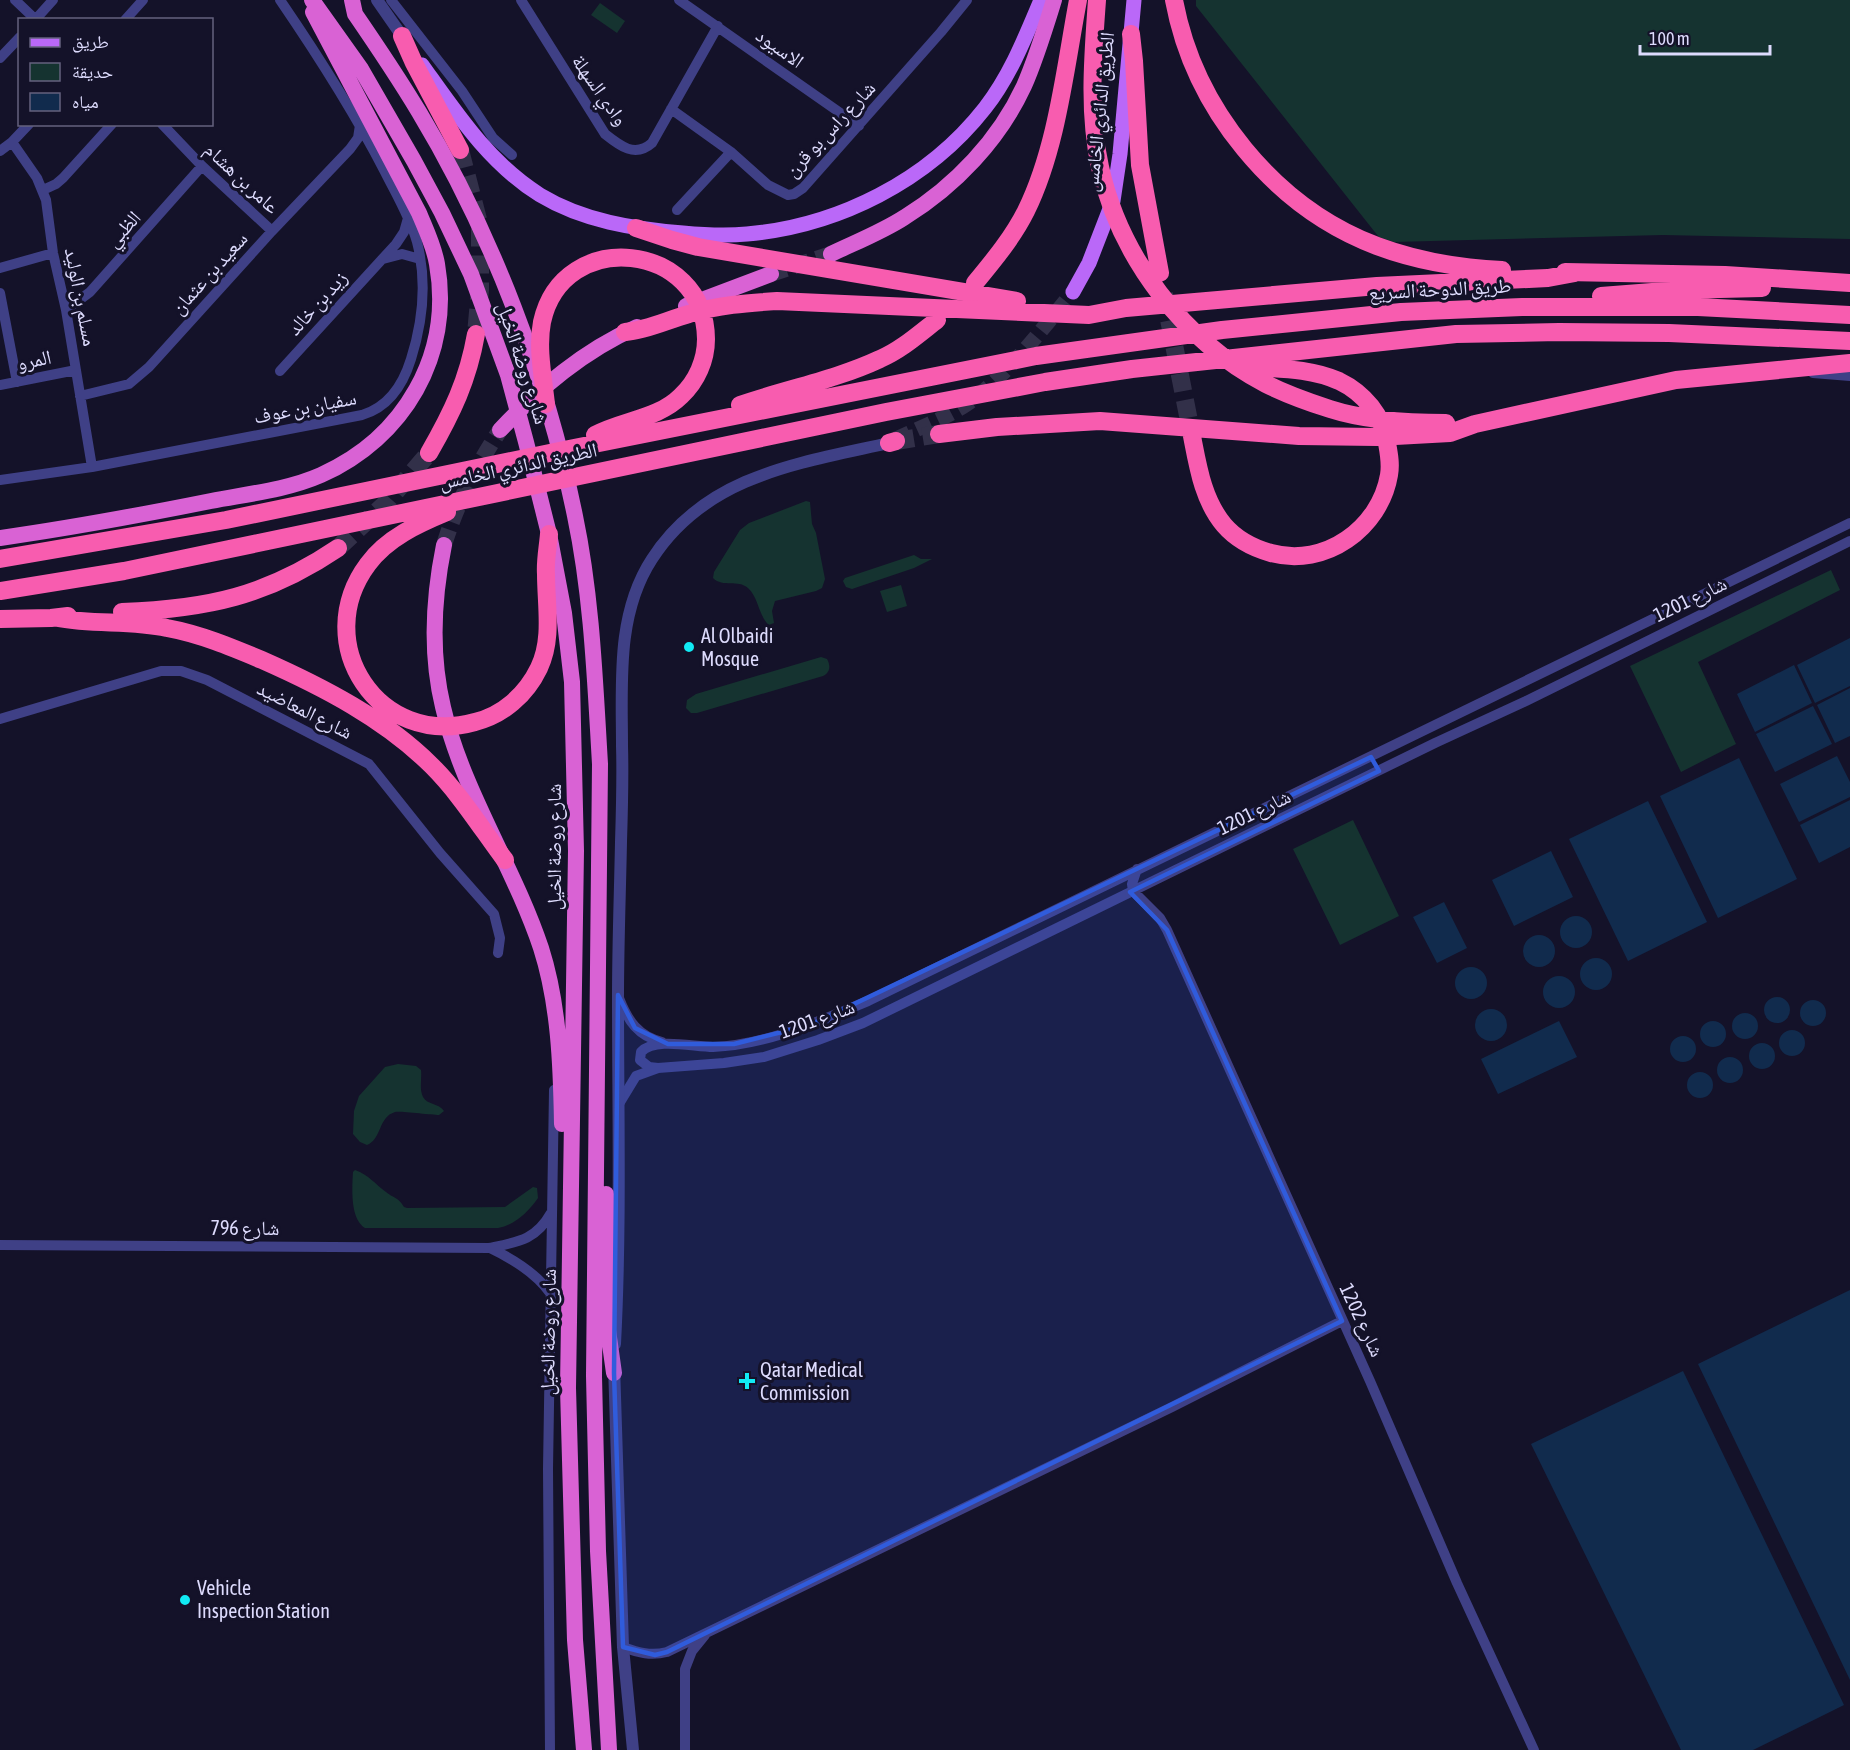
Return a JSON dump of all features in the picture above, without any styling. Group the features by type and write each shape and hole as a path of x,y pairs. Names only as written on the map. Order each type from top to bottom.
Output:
{"highway":[{"path":"0,538 125,518 281,488 319,476 367,449 382,435 409,401 421,381 432,356 439,322 439,281 433,246 419,213 317,24 308,0"},
{"name":"شارع روضة الخيل","path":"312,0 361,69 442,213 471,274 484,331 511,386 548,527 564,613 572,682 576,863 568,1388 575,1640 584,1750"},
{"path":"831,254 883,230 927,203 947,187 982,150 1012,108 1024,86 1054,0"},
{"path":"975,283 1012,235 1035,191 1051,137 1078,0"},
{"path":"1097,0 1092,73 1095,137 1110,202 1138,261 1170,306 1210,345 1246,372 1266,384 1331,410 1395,429"},
{"path":"1174,0 1185,44 1196,71 1223,121 1249,154 1287,191 1317,214 1375,245 1430,262 1474,268 1575,273 1725,275 1848,283"},
{"name":"شارع روضة الخيل","path":"354,7 420,112 450,166 518,318 546,404 575,516 588,604 600,764 594,1376 598,1551 609,1750"},
{"path":"1131,34 1140,165 1160,273"},
{"path":"402,36 460,150"},
{"path":"636,228 698,247 827,267 1010,301 1126,308"},
{"path":"546,404 541,353 542,322 556,290 568,277 598,260 614,256 640,258 664,267 678,277 691,292 704,316 706,346 698,373 682,396 658,412 599,433 569,449"},
{"path":"626,332 643,330 704,310 740,303 777,301 1089,315 1126,308 1377,286 1548,278 1575,273"},
{"path":"500,430 561,372 596,348 626,332 717,293 771,274"},
{"path":"1522,307 1542,300 1702,290 1780,288 1830,290 1848,283"},
{"name":"طريق الدوحة السريع","path":"1036,356 1222,330 1401,312 1522,307 1698,307 1850,315"},
{"path":"702,423 741,405 849,373 883,358 937,320"},
{"path":"429,453 462,391 471,360 484,331"},
{"path":"1188,362 1456,334 1669,333 1850,340"},
{"name":"الطريق الدائري الخامس","path":"0,559 226,520 1036,356"},
{"path":"1188,362 1291,369 1330,377 1348,386 1370,404 1381,419 1385,430 1390,464 1385,492 1377,509 1365,525 1339,545 1302,556 1283,556 1262,551 1233,534 1215,511 1203,484 1192,436"},
{"name":"الطريق الدائري الخامس","path":"0,591 124,571 886,412 1045,382 1188,362"},
{"path":"939,434 997,427 1100,422 1245,430 1299,436 1395,429 1450,433 1475,424 1649,385 1743,372 1850,363"},
{"path":"490,495 425,522 395,538 368,562 357,580 346,617 346,637 350,656 368,690 397,714 414,722 433,726 450,728 465,725 484,720 501,711 529,685 546,649 548,527"},
{"path":"444,545 436,596 434,635 443,708 470,784 520,892 541,950 550,985 558,1055 562,1156 572,1193"},
{"path":"0,619 58,618 83,614 184,608 231,599 287,578 338,548"},
{"path":"58,618 74,621 146,624 205,637 286,671 338,698 387,728 432,766 460,796 505,860"},
{"path":"596,1122 605,1180 608,1259 607,1323 614,1373"}],"main road":[{"name":"شارع روضة الخيل","path":"345,0 354,7"},
{"path":"402,36 474,137 514,176 541,195 568,209 596,219 636,228 721,236 768,232 813,222 836,214 889,189 919,171 941,154 986,107 1010,68 1041,0"},
{"name":"الطريق الدائري الخامس","path":"1073,292 1089,263 1113,201 1120,154 1134,0"}],"street":[{"path":"15,0 34,18"},
{"path":"36,18 53,0"},
{"path":"127,18 143,0"},
{"name":"سفيان بن عوف","path":"0,480 92,467 362,415 381,407 400,384 413,352 422,309 423,277 417,244 408,218 340,89 280,0"},
{"path":"377,0 402,36"},
{"path":"391,0 462,91 493,138 512,155"},
{"name":"وادي السهلة","path":"521,0 605,134 614,142 632,151 647,148 652,143 718,26"},
{"name":"شارع راس بو قرن","path":"671,109 731,152 768,185 788,195 794,194 803,188 859,126 967,0"},
{"name":"الاسيود","path":"686,2 859,126"},
{"path":"0,57 18,39"},
{"name":"سعيد بن عثمان","path":"80,396 129,384 139,377 350,149 358,138 360,125"},
{"path":"0,151 27,126"},
{"path":"44,190 63,178 110,126"},
{"name":"عامر بن هشام","path":"164,126 202,166 272,231"},
{"name":"مسلم بن الوليد","path":"12,142 44,190 53,253 66,310 92,467"},
{"path":"350,149 363,147 374,152"},
{"path":"677,210 731,152"},
{"name":"الظبي","path":"66,310 90,292 202,166"},
{"name":"زيد بن خالد","path":"280,370 400,238 408,218"},
{"path":"0,268 53,253"},
{"path":"380,261 402,254 420,259"},
{"path":"0,293 17,382"},
{"path":"1796,368 1823,374 1850,376"},
{"name":"المرو","path":"0,385 76,370"},
{"path":"634,1747 623,1647 614,1373 618,1288 618,995 622,663 627,621 638,588 652,559 676,529 698,507 735,486 778,468 894,441"},
{"path":"1845,525 1849,543"},
{"name":"شارع 1201","path":"1845,525 868,1001 810,1025 760,1040 701,1047 668,1044 648,1046 641,1052 640,1060 649,1067 658,1068 724,1063 764,1056 818,1040 863,1023 1849,543"},
{"name":"شارع المعاضيد","path":"0,719 161,671 181,671 201,677 369,764 440,853 494,914 500,938 498,953"},
{"path":"1371,757 1379,771"},
{"path":"1133,891 1132,884 1137,869"},
{"path":"1150,882 1146,895 1150,908"},
{"name":"شارع 1202","path":"1133,891 1167,930 1370,1380 1457,1583 1534,1750"},
{"name":"شارع 1201","path":"618,995 625,1013 635,1028 652,1039 668,1044"},
{"name":"شارع روضة الخيل","path":"549,1750 550,1293 553,1102 558,1055"},
{"name":"شارع 1201","path":"618,1105 636,1076 658,1068"},
{"name":"شارع 796","path":"0,1245 489,1248 529,1238 546,1223 552,1212"},
{"name":"شارع 796","path":"489,1248 507,1256 535,1277 550,1293"},
{"path":"623,1647 639,1653 655,1655 667,1652 1172,1407 1342,1321"},
{"path":"685,1750 685,1669 692,1651 707,1632"}],"highlighted area":[{"path":"1371,757 1379,771 1130,892 1167,930 1342,1321 667,1652 655,1655 623,1647 614,1373 618,995 635,1028 668,1044 734,1044 810,1025"}],"green space":[{"path":"1196,0 1850,0 1850,239 1663,235 1394,242 1379,237 1196,6"},
{"path":"600,3 625,21 617,33 591,15"},
{"path":"806,501 810,502 812,524 816,533 825,579 822,588 816,591 775,601 772,611 774,623 769,625 748,588 740,584 721,583 713,578 714,572 740,530 749,523"},
{"path":"914,555 921,559 932,559 914,568 852,589 846,587 843,581 845,578"},
{"path":"1831,570 1840,590 1698,662 1736,744 1681,772 1630,666"},
{"path":"901,585 907,606 887,612 880,591"},
{"path":"821,657 827,659 829,667 823,676 697,713 691,713 686,708 687,700 696,694"},
{"path":"1353,820 1399,916 1340,945 1293,849"},
{"path":"398,1064 416,1066 421,1070 423,1097 444,1111 439,1115 395,1112 386,1118 372,1142 367,1145 360,1142 353,1134 354,1111 359,1096 385,1067"},
{"path":"355,1170 368,1177 407,1208 505,1207 533,1187 537,1188 538,1198 521,1217 498,1228 365,1228 360,1224 354,1211 352,1186"}],"water":[{"path":"1850,638 1850,686 1815,703 1797,665"},
{"path":"1794,665 1812,703 1755,732 1737,694"},
{"path":"1850,688 1850,736 1835,743 1817,705"},
{"path":"1813,706 1832,744 1775,772 1756,734"},
{"path":"1837,756 1850,782 1850,797 1799,822 1780,784"},
{"path":"1739,758 1797,879 1718,918 1660,796"},
{"path":"1850,800 1850,847 1819,863 1800,825"},
{"path":"1648,801 1707,922 1628,961 1569,839"},
{"path":"1551,851 1573,897 1514,926 1492,880"},
{"path":"1444,902 1467,948 1437,963 1413,917"},
{"path":"1576,916 1588,920 1592,932 1588,944 1576,948 1564,944 1560,932 1564,920"},
{"path":"1539,935 1551,939 1555,951 1551,963 1539,967 1527,963 1523,951 1527,939"},
{"path":"1596,958 1608,962 1612,974 1608,986 1596,990 1584,986 1580,974 1584,962"},
{"path":"1471,967 1483,971 1487,983 1483,995 1471,999 1459,995 1455,983 1459,971"},
{"path":"1559,976 1571,980 1575,992 1571,1004 1559,1008 1547,1004 1543,992 1547,980"},
{"path":"1777,997 1786,1001 1790,1010 1786,1019 1777,1023 1768,1019 1764,1010 1768,1001"},
{"path":"1813,1000 1822,1004 1826,1013 1822,1022 1813,1026 1804,1022 1800,1013 1804,1004"},
{"path":"1491,1009 1503,1013 1507,1025 1503,1037 1491,1041 1479,1037 1475,1025 1479,1013"},
{"path":"1745,1013 1754,1017 1758,1026 1754,1035 1745,1039 1736,1035 1732,1026 1736,1017"},
{"path":"1559,1021 1577,1057 1498,1094 1481,1059"},
{"path":"1713,1021 1722,1025 1726,1034 1722,1043 1713,1047 1704,1043 1700,1034 1704,1025"},
{"path":"1792,1030 1801,1034 1805,1043 1801,1052 1792,1056 1783,1052 1779,1043 1783,1034"},
{"path":"1683,1036 1692,1040 1696,1049 1692,1058 1683,1062 1674,1058 1670,1049 1674,1040"},
{"path":"1762,1043 1771,1047 1775,1056 1771,1065 1762,1069 1753,1065 1749,1056 1753,1047"},
{"path":"1730,1057 1739,1061 1743,1070 1739,1079 1730,1083 1721,1079 1717,1070 1721,1061"},
{"path":"1700,1072 1709,1076 1713,1085 1709,1094 1700,1098 1691,1094 1687,1085 1691,1076"},
{"path":"1850,1290 1850,1680 1698,1364"},
{"path":"1683,1371 1844,1705 1753,1750 1681,1750 1531,1444"}],"tunnel":[{"path":"460,150 480,227 480,290 476,334"},
{"path":"771,274 831,254"},
{"path":"896,439 950,414 982,392 1023,351 1073,292"},
{"path":"1164,294 1192,436"},
{"path":"444,545 468,486 500,430"},
{"path":"896,441 939,434"},
{"path":"338,548 386,503 429,453"}],"place":[{"name":"Al Olbaidi Mosque","path":"689,647"},
{"name":"Qatar Medical Commission","path":"747,1381"},
{"name":"Vehicle Inspection Station","path":"185,1600"}]}
